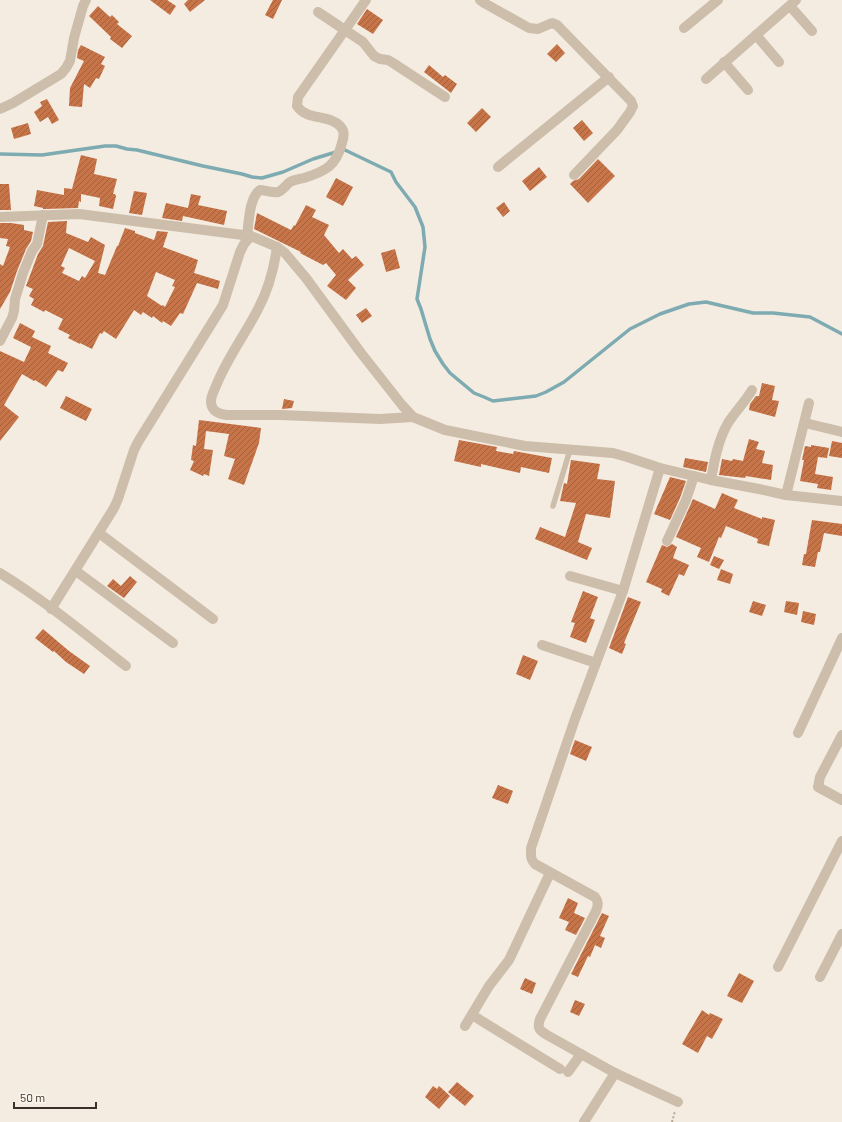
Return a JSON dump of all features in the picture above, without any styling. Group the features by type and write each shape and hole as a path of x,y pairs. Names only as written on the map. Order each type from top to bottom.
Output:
{"street":[{"path":"0,109 13,103 61,74 66,68 70,61 74,38 86,0"},
{"path":"52,609 109,518 118,499 138,442 223,305 240,252 249,235 254,196 260,190 277,192 291,181 327,169 335,160 341,148 344,134 340,125 334,121 310,115 298,108 298,97 366,0"},
{"path":"480,0 529,28 538,29 552,23 557,25 632,101 632,108 617,130 574,175"},
{"path":"684,28 718,0"},
{"path":"706,78 793,3 812,31"},
{"path":"318,12 363,42 374,56 380,59 388,60 445,97"},
{"path":"756,35 778,62"},
{"path":"724,62 748,90"},
{"path":"498,167 609,77"},
{"path":"0,341 12,318 15,299 23,273 32,251 37,244 43,214"},
{"path":"0,217 43,214 79,214 249,235 277,247 285,253 306,278 361,353 413,417 445,430 525,446 613,453 660,468 711,480 786,495 842,501"},
{"path":"277,247 275,265 265,295 221,373 211,399 213,410 220,414 227,415 280,415 380,419 413,417"},
{"path":"711,480 714,461 728,423 752,390"},
{"path":"786,495 805,424 809,403"},
{"path":"805,424 842,432"},
{"path":"660,468 623,591 573,726 531,848 531,856 535,864 598,900 596,911 540,1019 538,1024 539,1028 541,1031 615,1073 678,1102"},
{"path":"666,541 686,500 694,476"},
{"path":"99,534 213,619"},
{"path":"76,571 172,643"},
{"path":"0,573 52,609 126,666"},
{"path":"570,576 623,591"},
{"path":"798,733 842,638"},
{"path":"542,645 596,664"},
{"path":"842,735 820,777 818,787 842,800"},
{"path":"778,967 842,841"},
{"path":"465,1026 489,986 509,960 550,873"},
{"path":"820,977 842,934"},
{"path":"472,1015 564,1071 581,1054"},
{"path":"584,1122 615,1073"}],"lane":[{"path":"553,506 570,450"}],"building":[{"path":"150,0 167,0 176,6 170,15"},
{"path":"188,0 205,0 190,12 184,4"},
{"path":"273,0 282,0 273,19 265,15"},
{"path":"98,6 110,17 112,15 119,22 117,24 132,36 122,48 110,39 111,37 89,16"},
{"path":"367,9 383,20 373,34 357,24"},
{"path":"557,44 565,53 556,62 547,54"},
{"path":"81,45 105,57 101,64 105,66 99,79 96,78 90,88 84,84 82,107 69,106 70,88 84,61 77,58 78,50"},
{"path":"429,65 443,77 445,75 457,84 451,93 424,72"},
{"path":"47,99 59,120 52,124 48,117 40,122 34,112 42,106 40,102"},
{"path":"482,108 491,117 476,132 467,123"},
{"path":"582,120 593,133 584,141 573,128"},
{"path":"28,123 31,134 14,139 11,128"},
{"path":"81,155 97,159 94,174 117,179 113,194 116,196 113,209 99,206 100,198 81,194 81,202 79,201 78,208 43,209 34,206 37,190 64,195 64,188 72,189"},
{"path":"598,159 615,176 588,203 570,184 579,179"},
{"path":"539,167 547,177 530,191 522,181"},
{"path":"336,178 353,187 343,206 326,197"},
{"path":"0,184 9,184 11,210 0,210"},
{"path":"134,191 147,193 142,215 129,213"},
{"path":"191,194 201,196 198,205 227,211 224,225 183,216 182,221 162,218 166,203 188,208"},
{"path":"504,202 510,211 503,217 496,208"},
{"path":"306,205 316,210 312,217 329,225 324,235 339,253 343,249 352,259 356,256 364,265 348,280 356,288 346,300 327,286 336,275 326,263 323,265 300,253 301,252 254,229 257,213 291,230 294,225 295,226"},
{"path":"67,221 66,233 88,242 91,237 105,245 98,273 105,275 125,228 154,240 157,231 168,232 163,247 198,260 194,273 220,281 218,289 197,283 183,314 180,313 171,326 163,321 162,323 153,316 152,318 143,312 141,315 134,310 116,339 104,331 102,334 100,333 92,349 68,338 70,335 58,329 63,319 45,310 44,312 31,305 34,299 29,296 33,289 26,286 38,254 43,246 48,222","holes":["69,248 95,261 85,278 82,276 79,281 62,273 65,268 61,266","156,272 175,280 172,286 175,287 165,307 147,296"]},
{"path":"0,223 24,225 24,230 33,232 31,241 26,249 10,292 0,309 0,264 3,266 10,247 6,246 8,239 0,238"},
{"path":"395,249 400,268 386,272 381,253"},
{"path":"366,308 372,316 362,323 356,315"},
{"path":"20,323 35,331 32,337 51,346 48,353 68,363 63,372 58,370 46,387 22,374 4,405 19,417 0,441 0,351 24,362 31,347 13,338"},
{"path":"762,383 775,386 772,400 779,401 775,417 749,410 750,404 756,396 759,396"},
{"path":"66,396 92,409 86,421 60,408"},
{"path":"284,399 294,401 292,408 282,409"},
{"path":"199,420 261,428 259,443 244,485 228,479 235,459 224,456 229,434 206,431 204,449 213,450 209,476 204,474 203,476 190,470 194,461 191,460 193,445 196,446"},
{"path":"749,439 759,442 756,449 765,451 762,463 773,465 771,480 746,476 745,478 719,475 722,459 743,461"},
{"path":"459,440 497,447 496,451 513,454 514,451 552,458 549,473 521,467 520,473 481,464 481,467 454,461"},
{"path":"832,441 842,443 842,458 829,456"},
{"path":"811,445 829,448 827,458 818,457 815,474 833,477 831,490 817,488 818,484 800,481 805,446 811,447"},
{"path":"685,458 708,462 706,472 683,467"},
{"path":"571,460 600,464 597,479 615,481 610,518 586,514 578,542 592,548 587,560 535,539 540,527 565,537 576,503 560,501 564,483 567,484"},
{"path":"670,477 686,481 670,520 654,514"},
{"path":"722,493 738,500 734,508 762,519 762,517 775,520 769,546 757,543 758,539 726,526 721,538 719,537 709,562 697,557 701,548 676,537 693,499 715,509"},
{"path":"812,520 842,524 842,536 824,533 815,567 802,565 804,554 806,554"},
{"path":"672,544 677,547 673,558 689,565 684,576 679,574 669,596 661,592 662,589 646,582 662,545 667,547"},
{"path":"714,556 724,560 719,569 710,565"},
{"path":"721,569 733,574 730,584 717,580"},
{"path":"130,576 137,582 124,598 107,586 113,579 121,586"},
{"path":"583,591 598,597 590,618 595,620 586,643 570,637 575,623 571,622"},
{"path":"628,597 641,602 624,643 626,644 622,654 609,648"},
{"path":"753,601 766,605 762,616 749,612"},
{"path":"786,601 799,603 797,615 784,612"},
{"path":"803,611 816,614 814,625 801,622"},
{"path":"43,629 69,651 90,666 84,674 35,638"},
{"path":"523,655 538,661 530,680 516,674"},
{"path":"575,740 592,747 586,761 570,754"},
{"path":"498,785 513,791 508,804 492,798"},
{"path":"568,898 578,903 574,913 585,918 576,935 565,930 569,922 559,918"},
{"path":"602,913 609,916 600,936 605,938 601,948 595,945 590,957 588,956 578,977 571,974"},
{"path":"739,973 754,981 742,1003 727,996"},
{"path":"525,978 536,983 532,994 520,989"},
{"path":"575,1000 585,1004 579,1016 570,1012"},
{"path":"702,1010 709,1015 710,1013 723,1019 712,1039 707,1036 698,1053 682,1044"},
{"path":"457,1082 474,1096 465,1106 448,1092"},
{"path":"433,1086 437,1089 439,1086 450,1096 439,1109 425,1097"}],"waterway":[{"path":"0,154 42,155 105,146 116,146 262,178 283,172 313,159 336,152"},
{"path":"342,150 345,150 391,172 396,182 415,207 423,227 425,247 417,299 430,339 435,351 450,373 474,393 493,401 536,396 546,392 564,382 630,329 660,314 689,304 706,302 753,313 773,313 810,317 842,334"}]}
